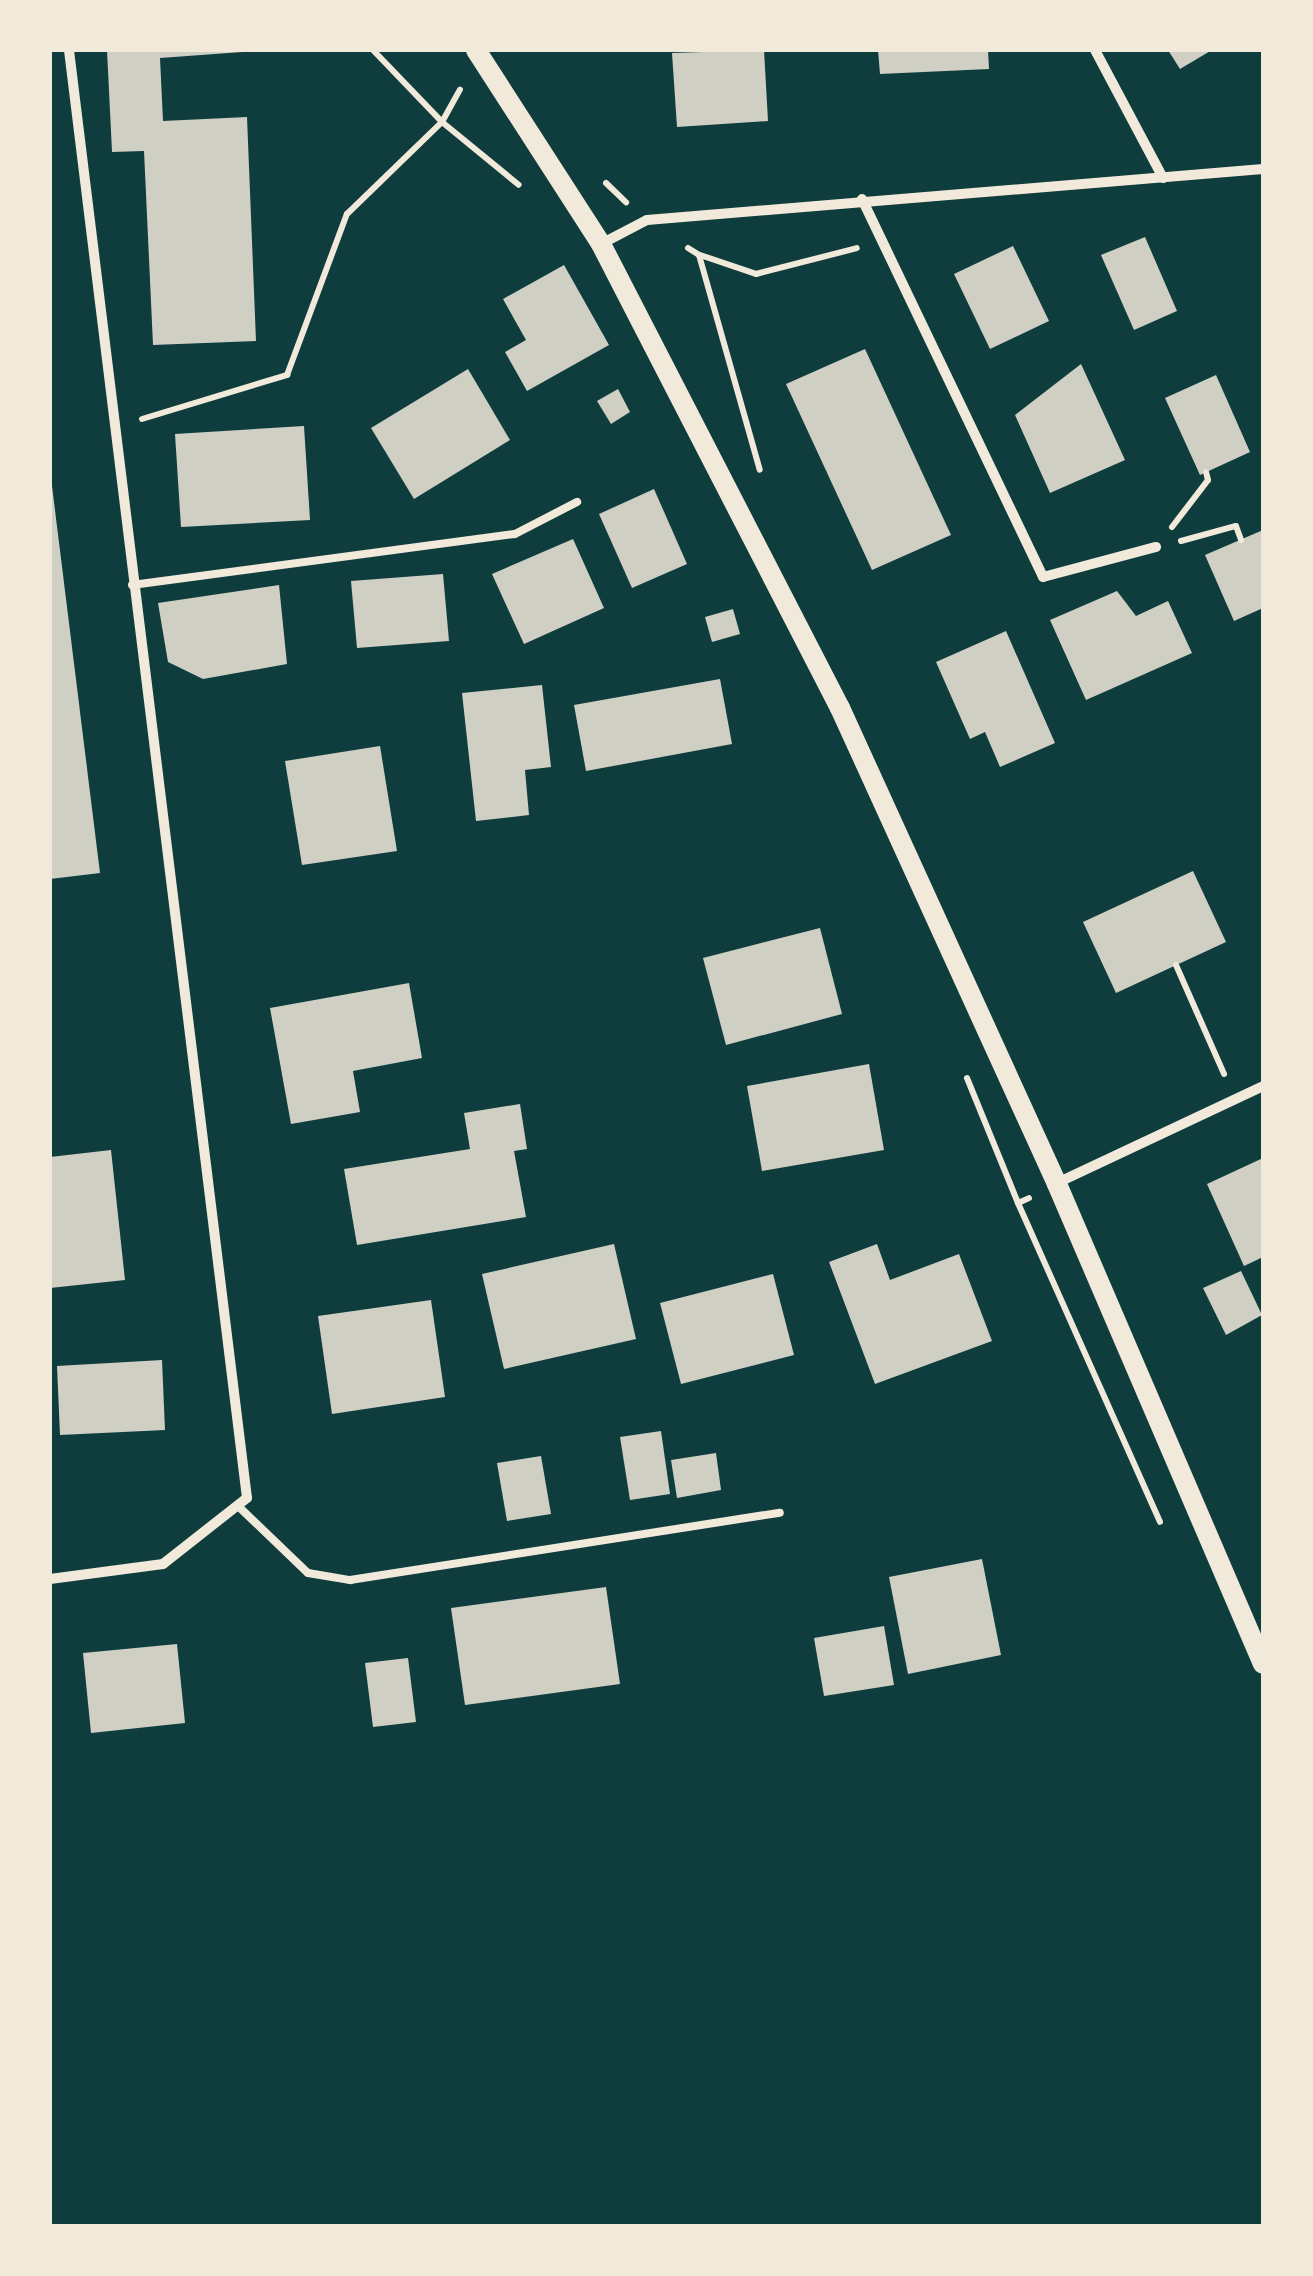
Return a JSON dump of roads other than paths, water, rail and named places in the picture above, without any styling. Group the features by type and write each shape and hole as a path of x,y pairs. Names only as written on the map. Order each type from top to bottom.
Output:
{"main road":[{"path":"478,52 600,244 840,708 1056,1184 1263,1664"}],"street":[{"path":"50,1579 163,1564 247,1498 112,428 69,50"},
{"path":"1095,50 1163,178"},
{"path":"600,244 647,220 1263,168"},
{"path":"862,199 1043,578 1156,548"},
{"path":"1056,1184 1263,1086"}],"lane":[{"path":"132,585 515,534 577,502"},
{"path":"237,1506 308,1572 350,1580 780,1513"}]}
